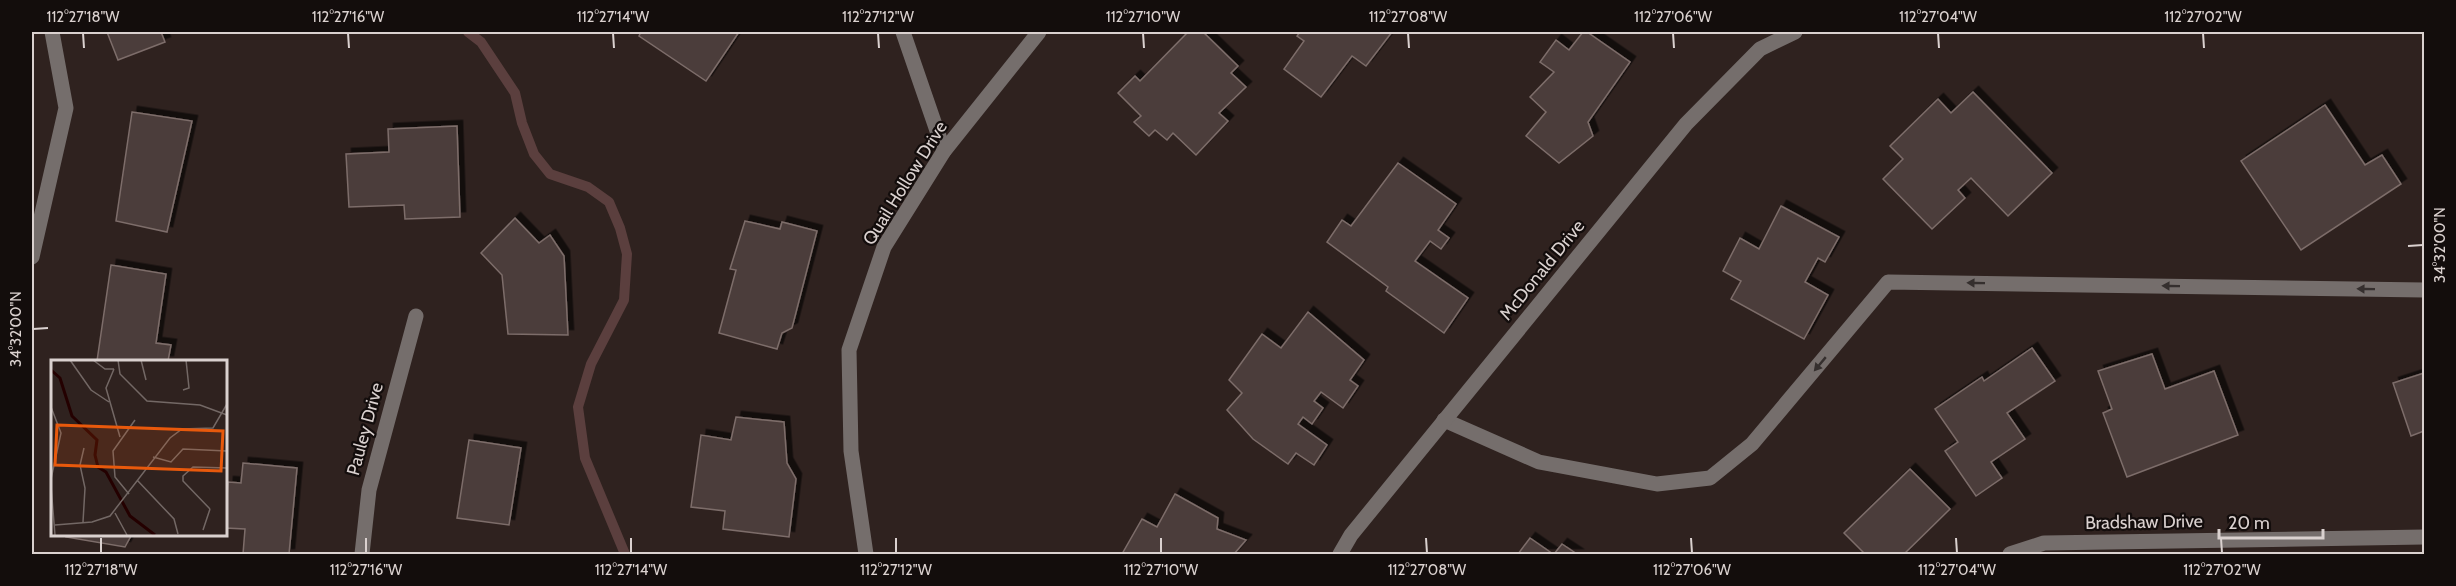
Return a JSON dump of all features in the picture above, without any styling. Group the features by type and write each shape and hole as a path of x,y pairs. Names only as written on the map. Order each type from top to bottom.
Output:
{"street":[{"path":"32,257 66,108 52,32"},
{"path":"903,32 944,151"},
{"name":"Quail Hollow Drive","path":"866,555 851,451 849,350 884,247 944,151 1039,32"},
{"name":"McDonald Drive","path":"1340,555 1351,535 1686,124 1760,49 1795,32"},
{"path":"1444,420 1539,462 1658,484 1710,478 1752,444 1888,282 2424,290"},
{"name":"Pauley Drive","path":"362,555 369,490 416,316"},
{"name":"Bradshaw Drive","path":"2010,555 2044,543 2424,537"}],"building":[{"path":"107,32 161,32 165,42 118,60"},
{"path":"641,32 739,32 706,81 639,36"},
{"path":"1188,32 1203,32 1238,66 1231,73 1246,87 1219,113 1228,121 1196,155 1173,133 1167,140 1155,130 1149,136 1134,122 1141,116 1118,93 1135,76 1140,81"},
{"path":"1300,32 1392,32 1366,66 1352,56 1321,97 1284,69 1304,41 1297,36"},
{"path":"1583,32 1587,32 1630,62 1588,122 1593,136 1559,163 1526,136 1546,112 1530,97 1554,72 1540,62 1556,40 1569,50"},
{"path":"1973,92 2052,173 2008,216 1971,178 1958,190 1965,198 1932,229 1883,179 1903,159 1890,146 1938,99 1951,113"},
{"path":"2325,105 2365,165 2382,155 2401,184 2301,250 2241,161"},
{"path":"132,112 192,121 167,232 116,221"},
{"path":"457,126 460,217 405,219 404,205 349,207 346,154 389,152 388,129"},
{"path":"1398,163 1456,204 1438,230 1449,238 1441,249 1430,241 1415,261 1468,298 1444,333 1386,291 1388,287 1327,242 1342,220 1351,226"},
{"path":"1781,206 1839,237 1825,262 1818,258 1805,282 1828,295 1804,339 1731,299 1741,281 1723,271 1740,238 1759,249"},
{"path":"515,218 539,243 550,235 564,256 568,335 508,334 502,275 481,253"},
{"path":"745,221 780,229 782,222 817,231 792,328 782,333 777,349 719,333 736,270 730,269"},
{"path":"111,265 166,274 156,343 171,345 168,360 97,360"},
{"path":"1308,312 1364,360 1350,380 1358,386 1343,408 1321,392 1314,401 1323,408 1312,424 1303,417 1298,424 1327,445 1314,465 1296,453 1288,464 1253,439 1227,410 1242,393 1229,380 1262,334 1281,348"},
{"path":"2032,348 2055,381 2007,413 2025,439 1991,462 2002,478 1976,496 1945,451 1958,442 1935,409 1982,377 1984,381"},
{"path":"2152,354 2165,389 2214,371 2238,435 2127,477 2103,413 2112,409 2098,371"},
{"path":"2424,373 2424,431 2411,436 2393,383"},
{"path":"736,417 784,422 787,463 796,479 789,537 723,529 725,511 691,507 701,435 731,440"},
{"path":"469,440 521,448 509,525 457,518"},
{"path":"243,463 297,468 289,554 243,554 245,529 226,528 228,482 241,483"},
{"path":"1910,469 1950,509 1904,554 1865,554 1844,533"},
{"path":"1175,494 1218,518 1217,529 1246,540 1234,554 1122,554 1142,519 1157,527"},
{"path":"67,535 131,535 125,547 66,537"},
{"path":"1530,538 1553,554 1518,554"},
{"path":"1562,544 1577,554 1554,554"}],"waterway":[{"path":"468,32 481,42 515,93 522,123 534,154 550,174 588,187 609,202 620,228 627,254 624,300 591,364 578,407 585,458 625,554"}]}
